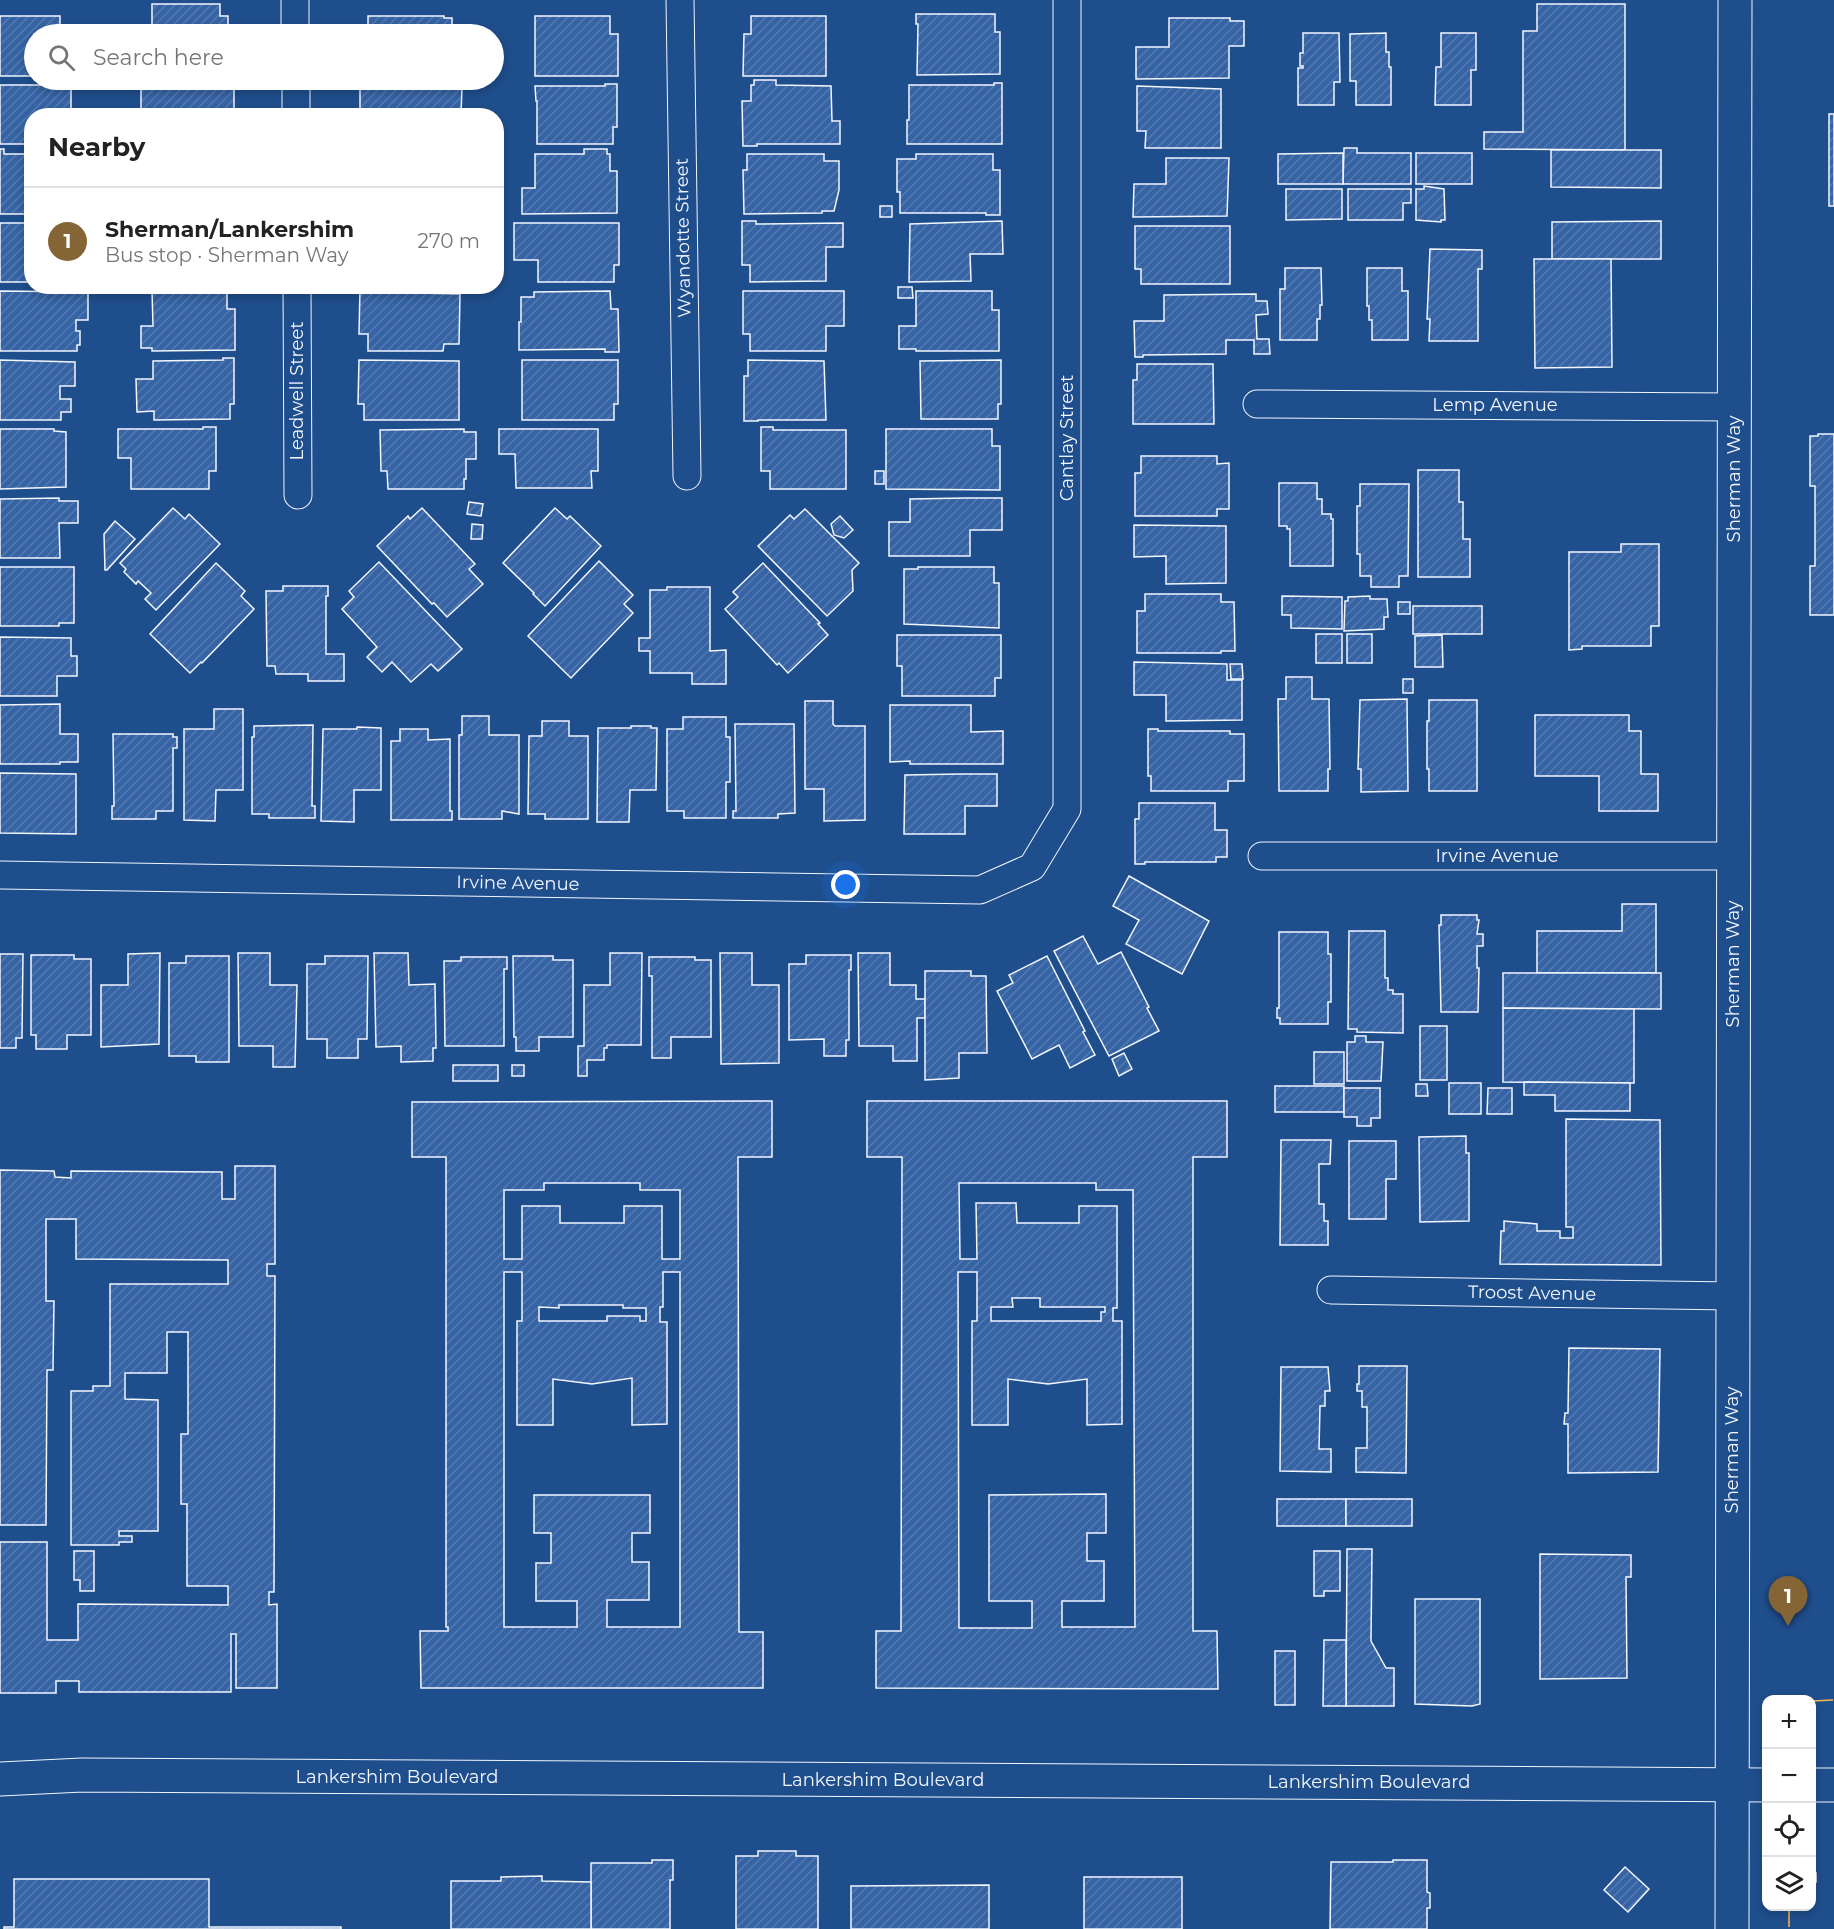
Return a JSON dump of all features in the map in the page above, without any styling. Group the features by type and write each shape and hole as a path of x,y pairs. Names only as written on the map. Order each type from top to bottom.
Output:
{"main road":[{"name":"Sherman Way","path":"1732,1929 1735,0"},
{"name":"Lankershim Boulevard","path":"0,1779 94,1775 1762,1785"},
{"path":"1816,1785 1834,1785"}],"street":[{"path":"295,0 295,24"},
{"name":"Wyandotte Street","path":"680,0 687,477"},
{"name":"Cantlay Street","path":"1032,867 1067,808 1067,0"},
{"path":"296,90 296,108"},
{"name":"Leadwell Street","path":"297,294 298,495"},
{"name":"Lemp Avenue","path":"1257,404 1734,407"},
{"name":"Irvine Avenue","path":"1262,856 1733,856"},
{"name":"Irvine Avenue","path":"0,875 980,890 1032,867"},
{"name":"Troost Avenue","path":"1330,1290 1733,1296"}],"building":[{"path":"152,4 220,4 220,16 228,16 228,24 152,24"},
{"path":"1537,4 1625,4 1625,150 1484,149 1484,132 1523,132 1523,31 1537,31"},
{"path":"916,14 995,14 995,32 1000,32 1000,74 917,75 918,24 916,24"},
{"path":"0,16 60,16 60,24 24,24 24,76 0,76"},
{"path":"368,16 444,16 444,18 452,18 452,24 368,24"},
{"path":"535,16 610,16 610,34 618,34 618,76 535,76"},
{"path":"751,16 826,16 826,76 743,76 744,34 751,34"},
{"path":"1169,18 1230,18 1230,21 1244,21 1244,46 1229,46 1229,78 1136,79 1136,47 1169,47"},
{"path":"1303,33 1339,33 1340,82 1334,82 1334,105 1298,105 1298,68 1303,68 1300,66 1300,53 1303,53"},
{"path":"1386,33 1386,52 1389,52 1389,67 1391,67 1391,105 1356,105 1356,81 1350,81 1350,34"},
{"path":"1441,33 1476,33 1476,70 1471,70 1471,105 1435,105 1436,67 1441,67"},
{"path":"754,80 776,80 776,85 831,86 832,121 840,121 840,144 743,146 742,101 751,101 751,85 754,85"},
{"path":"994,83 1002,83 1002,144 907,144 909,85 994,85"},
{"path":"605,84 617,84 617,127 613,127 613,144 537,144 535,86 605,86"},
{"path":"0,85 24,85 24,90 71,90 71,108 24,108 24,144 0,144"},
{"path":"1137,86 1221,89 1221,148 1145,148 1146,131 1137,131"},
{"path":"141,90 234,90 234,108 141,108"},
{"path":"360,90 462,90 461,108 360,108"},
{"path":"1829,114 1834,114 1834,206 1829,206"},
{"path":"1344,148 1357,148 1357,153 1411,153 1411,184 1343,184"},
{"path":"0,149 4,149 4,154 24,154 24,214 0,214"},
{"path":"584,149 607,149 607,154 610,154 610,171 617,171 617,213 522,214 522,188 535,188 535,154 584,154"},
{"path":"1551,150 1661,150 1661,188 1551,187"},
{"path":"1343,153 1343,184 1278,184 1278,154"},
{"path":"1416,153 1472,153 1472,184 1416,184"},
{"path":"747,154 824,154 824,161 839,161 839,190 834,211 744,214 743,170 747,170"},
{"path":"916,154 993,154 993,170 1000,170 1000,215 900,213 900,192 897,192 897,159 916,159"},
{"path":"1166,158 1229,158 1227,216 1133,217 1134,184 1166,184"},
{"path":"1424,186 1444,189 1445,220 1441,222 1416,220 1416,189 1424,189"},
{"path":"1286,189 1342,189 1342,219 1286,220"},
{"path":"1348,189 1411,189 1411,203 1403,203 1403,220 1348,220"},
{"path":"880,206 892,206 892,217 880,217"},
{"path":"742,221 756,221 756,224 843,223 843,247 826,247 826,281 750,282 750,265 742,265"},
{"path":"1002,221 1003,254 970,254 971,281 909,282 910,224"},
{"path":"1661,221 1661,259 1552,259 1552,222"},
{"path":"0,223 24,223 24,282 0,282"},
{"path":"514,223 619,223 619,265 614,265 614,282 538,282 538,260 514,260"},
{"path":"1135,226 1230,226 1230,284 1141,284 1141,269 1135,269"},
{"path":"1430,249 1482,250 1482,269 1478,269 1478,341 1429,341 1430,319 1427,319"},
{"path":"1534,259 1611,259 1612,367 1535,368"},
{"path":"1285,268 1321,268 1322,305 1320,305 1320,319 1317,319 1317,340 1280,340 1280,289 1285,289"},
{"path":"1367,268 1402,268 1402,291 1408,291 1408,340 1372,340 1372,320 1369,320 1369,306 1367,306"},
{"path":"898,287 912,287 913,298 898,298"},
{"path":"0,291 24,291 24,294 88,294 88,320 76,320 76,331 80,331 80,345 77,345 77,351 0,351"},
{"path":"610,291 611,309 618,309 619,352 605,352 605,349 519,350 521,297 534,297 534,292"},
{"path":"743,291 844,291 844,326 826,326 826,351 750,351 750,334 743,334"},
{"path":"916,291 992,291 992,310 999,310 999,351 899,349 899,326 916,326"},
{"path":"152,294 227,294 227,309 235,309 235,350 152,351 152,348 141,348 141,326 153,326"},
{"path":"360,294 460,294 459,344 444,344 443,351 368,351 368,334 359,334"},
{"path":"1256,294 1256,301 1267,301 1268,314 1256,315 1257,339 1269,339 1270,354 1254,354 1254,340 1226,340 1226,354 1135,357 1134,321 1164,321 1164,295"},
{"path":"223,358 234,358 234,404 230,404 230,419 154,420 154,411 137,412 136,379 153,379 153,361 223,360"},
{"path":"0,360 75,362 75,386 60,386 60,399 71,399 71,412 61,412 61,420 0,420"},
{"path":"359,360 459,361 459,420 364,420 364,404 358,404"},
{"path":"522,360 618,360 618,404 614,404 614,420 522,420"},
{"path":"748,360 824,361 826,420 744,421 744,376 748,376"},
{"path":"1001,360 1001,404 998,404 998,419 921,419 920,361"},
{"path":"1137,364 1213,364 1214,424 1133,424 1133,380 1137,380"},
{"path":"203,427 216,427 216,471 209,471 209,489 131,489 131,458 118,458 118,429 203,429"},
{"path":"761,427 773,427 773,430 846,430 846,489 770,489 770,471 761,471"},
{"path":"0,429 54,429 54,431 66,432 66,487 0,489"},
{"path":"464,429 464,432 476,432 476,459 466,459 464,489 388,489 387,471 381,471 380,430"},
{"path":"499,429 598,429 598,471 591,471 592,488 516,488 515,454 499,454"},
{"path":"886,429 992,429 992,446 1000,446 1000,490 886,489"},
{"path":"1818,434 1834,434 1834,615 1810,615 1810,566 1815,566 1815,486 1810,486 1810,436 1818,436"},
{"path":"1141,456 1217,456 1217,464 1229,463 1229,509 1217,509 1217,516 1135,516 1135,473 1141,473"},
{"path":"1418,470 1459,470 1459,502 1463,502 1463,539 1470,539 1470,577 1418,577"},
{"path":"875,471 884,471 884,484 875,484"},
{"path":"1279,483 1317,483 1317,499 1322,499 1322,514 1331,514 1331,519 1333,519 1333,566 1290,566 1290,529 1287,529 1287,526 1279,526"},
{"path":"1360,484 1409,484 1408,576 1399,576 1399,587 1371,587 1371,576 1360,576 1360,554 1357,554 1357,506 1360,506"},
{"path":"59,498 59,501 78,501 78,523 59,523 60,558 0,558 0,499"},
{"path":"1002,498 1002,530 970,530 970,556 889,556 889,522 910,522 910,499"},
{"path":"469,502 483,504 481,516 467,514"},
{"path":"173,508 185,519 189,514 220,544 156,610 145,599 151,593 138,581 136,584 124,572 126,569 120,563"},
{"path":"422,508 475,564 469,569 483,584 447,617 377,546 408,516 410,519"},
{"path":"555,508 567,519 570,516 601,546 545,606 503,563"},
{"path":"805,509 859,563 852,570 853,591 827,616 758,546 790,515 794,519"},
{"path":"840,516 853,530 844,538 834,535 831,524"},
{"path":"115,521 135,539 105,570 104,534"},
{"path":"472,524 483,525 482,539 471,539"},
{"path":"1134,525 1226,526 1226,583 1166,584 1166,556 1134,557"},
{"path":"1621,544 1659,544 1659,626 1651,626 1651,646 1582,646 1582,649 1569,650 1569,552 1621,552"},
{"path":"599,561 633,595 624,604 633,613 571,678 528,636"},
{"path":"379,562 462,649 438,671 431,664 411,682 392,662 382,672 367,657 377,647 342,609 354,597 349,591"},
{"path":"216,563 245,591 241,596 254,609 190,673 150,634"},
{"path":"763,563 820,623 818,624 828,635 788,673 779,663 777,665 725,609 738,597 733,592"},
{"path":"0,567 74,567 74,623 59,623 59,626 0,626"},
{"path":"918,567 994,567 994,583 999,583 999,628 904,624 904,569 918,569"},
{"path":"283,586 328,586 326,654 344,654 344,681 308,681 308,674 276,674 275,666 267,666 266,591 283,591"},
{"path":"667,587 710,587 710,651 726,650 726,684 692,684 692,673 650,673 650,651 639,651 639,638 650,638 650,590 667,590"},
{"path":"1145,594 1221,594 1221,602 1234,602 1235,651 1137,653 1137,611 1145,611"},
{"path":"1282,596 1342,597 1342,629 1291,628 1291,615 1282,615"},
{"path":"1370,596 1370,599 1387,599 1388,617 1384,617 1384,629 1344,631 1345,601 1348,601 1348,597"},
{"path":"1398,602 1410,602 1410,614 1398,614"},
{"path":"1413,606 1482,606 1482,634 1413,634"},
{"path":"1316,634 1342,634 1342,663 1316,663"},
{"path":"1347,634 1372,634 1372,663 1347,663"},
{"path":"897,635 1001,635 1001,678 995,678 995,696 902,696 902,666 897,666"},
{"path":"1442,635 1443,667 1415,667 1415,636"},
{"path":"0,637 71,638 71,656 77,656 77,676 57,676 57,696 0,696"},
{"path":"1134,662 1227,664 1227,680 1242,680 1242,720 1166,721 1166,695 1134,695"},
{"path":"1230,664 1242,664 1243,679 1231,679"},
{"path":"1286,677 1312,677 1312,699 1329,699 1328,791 1279,791 1278,699 1286,699"},
{"path":"1403,679 1413,679 1413,693 1403,693"},
{"path":"1407,699 1408,791 1361,792 1361,769 1358,769 1360,700"},
{"path":"1429,700 1477,700 1477,791 1429,791 1427,721 1429,721"},
{"path":"805,701 833,701 833,724 835,726 865,726 865,820 824,821 824,789 805,789"},
{"path":"60,704 60,734 78,734 78,762 0,764 0,705"},
{"path":"890,705 971,705 971,732 1003,731 1003,764 890,762"},
{"path":"214,709 243,709 243,790 216,790 215,821 184,820 184,729 214,729"},
{"path":"1535,715 1629,715 1629,731 1641,731 1641,774 1658,774 1658,811 1599,811 1599,776 1535,776"},
{"path":"462,716 489,716 489,735 519,735 519,814 502,811 502,819 459,819 459,735 462,735"},
{"path":"683,717 726,717 726,737 730,737 730,782 726,782 726,818 684,818 684,811 667,811 667,729 683,729"},
{"path":"542,721 569,721 569,736 588,736 588,819 545,819 545,814 528,814 529,736 542,736"},
{"path":"735,724 794,724 795,813 778,814 778,818 733,818 733,811 736,811"},
{"path":"313,725 312,806 315,806 315,818 269,818 269,814 252,814 254,726"},
{"path":"631,726 657,728 656,790 630,790 629,822 597,822 598,728 631,728"},
{"path":"357,727 381,728 381,790 354,790 354,822 321,821 323,729 357,729"},
{"path":"400,729 428,729 428,740 450,739 452,820 391,820 391,741 400,741"},
{"path":"1148,729 1230,731 1230,734 1244,734 1244,781 1228,781 1228,791 1151,791 1151,776 1148,776"},
{"path":"113,734 173,734 173,737 177,737 177,748 173,748 173,811 156,811 156,819 112,819 112,806 114,806"},
{"path":"0,773 76,774 76,834 0,833"},
{"path":"997,774 997,806 965,806 965,834 904,834 905,775"},
{"path":"1139,803 1215,803 1215,830 1227,830 1227,857 1216,857 1216,862 1135,864 1135,819 1139,819"},
{"path":"1129,876 1209,921 1182,974 1126,944 1139,920 1113,906"},
{"path":"1622,904 1656,904 1656,973 1537,973 1537,931 1622,931"},
{"path":"1441,915 1477,915 1477,920 1479,920 1477,934 1483,934 1483,946 1477,946 1478,1012 1441,1012 1439,925 1441,925"},
{"path":"1349,931 1385,931 1385,978 1388,978 1388,990 1393,990 1393,994 1403,994 1403,1033 1357,1032 1357,1029 1348,1029"},
{"path":"1279,932 1328,932 1328,954 1331,954 1331,1002 1328,1002 1328,1024 1280,1024 1280,1018 1277,1018"},
{"path":"1083,936 1098,964 1121,952 1159,1031 1109,1056 1054,951"},
{"path":"160,953 159,1044 101,1047 101,985 128,985 128,954"},
{"path":"238,953 270,953 270,985 297,985 295,1067 273,1067 273,1046 239,1046"},
{"path":"374,953 408,953 409,985 435,984 436,1048 433,1048 433,1061 401,1062 401,1046 376,1047"},
{"path":"610,953 642,953 641,1045 607,1045 607,1048 604,1048 604,1060 587,1060 587,1076 578,1076 578,1046 584,1046 584,985 610,985"},
{"path":"720,953 752,953 752,985 779,985 779,1063 721,1064"},
{"path":"858,953 890,953 890,985 916,985 916,999 925,999 925,1018 917,1018 917,1061 893,1061 893,1046 859,1046"},
{"path":"0,954 23,954 22,1038 16,1038 16,1048 0,1048"},
{"path":"31,955 74,955 74,959 91,959 91,1035 67,1035 67,1049 36,1049 36,1035 31,1035"},
{"path":"806,955 851,955 849,1040 846,1040 846,1056 824,1056 824,1039 789,1040 789,964 806,964"},
{"path":"186,956 229,956 229,1062 196,1062 196,1056 169,1056 169,963 186,963"},
{"path":"325,956 368,956 367,1039 358,1039 358,1058 327,1058 327,1039 307,1039 307,964 325,964"},
{"path":"513,956 553,956 553,960 573,960 573,1037 539,1037 539,1051 516,1051"},
{"path":"1047,956 1095,1055 1070,1068 1059,1045 1032,1059 997,991 1013,983 1009,975"},
{"path":"461,957 507,957 507,969 504,969 504,1046 445,1046 444,961 461,961"},
{"path":"649,957 695,957 695,960 711,960 711,1037 671,1037 671,1058 652,1058 652,976 649,976"},
{"path":"925,971 971,971 971,976 986,976 987,1053 959,1053 959,1078 925,1080"},
{"path":"1503,973 1661,973 1661,1009 1503,1008"},
{"path":"1503,1008 1634,1009 1634,1083 1503,1082"},
{"path":"1420,1026 1447,1026 1447,1080 1420,1080"},
{"path":"1355,1036 1366,1036 1366,1042 1383,1042 1381,1081 1347,1081 1347,1042 1355,1042"},
{"path":"1314,1052 1344,1052 1344,1084 1314,1084"},
{"path":"1124,1053 1132,1069 1119,1076 1112,1059"},
{"path":"453,1065 498,1065 498,1081 453,1081"},
{"path":"512,1065 524,1065 524,1076 512,1076"},
{"path":"1524,1082 1630,1083 1630,1111 1555,1111 1555,1095 1524,1095"},
{"path":"1449,1083 1481,1083 1481,1114 1449,1114"},
{"path":"1416,1084 1427,1084 1428,1096 1416,1096"},
{"path":"1275,1086 1344,1086 1344,1112 1275,1112"},
{"path":"1344,1088 1380,1088 1380,1118 1371,1118 1371,1126 1357,1126 1357,1117 1344,1117"},
{"path":"1488,1088 1512,1088 1512,1114 1487,1114"},
{"path":"772,1101 772,1157 738,1157 739,1632 763,1632 763,1688 421,1688 420,1631 448,1631 446,1627 446,1157 412,1157 412,1102","holes":["544,1183 640,1183 640,1190 680,1190 680,1259 662,1259 662,1206 624,1206 624,1223 560,1223 560,1206 522,1206 522,1259 504,1259 504,1190 544,1190","504,1272 522,1272 522,1321 517,1321 517,1425 553,1425 553,1379 592,1384 632,1378 632,1425 667,1424 667,1322 660,1322 660,1307 663,1307 663,1272 680,1272 680,1627 607,1627 607,1600 649,1600 649,1562 632,1562 632,1533 650,1533 650,1495 534,1495 534,1533 551,1533 551,1563 536,1563 536,1601 577,1601 577,1627 504,1627","559,1305 623,1305 623,1308 646,1308 646,1321 640,1321 640,1316 607,1316 607,1321 539,1321 539,1307 559,1308"]},
{"path":"867,1101 1227,1101 1227,1157 1193,1157 1193,1631 1217,1631 1218,1689 876,1688 876,1631 901,1631 902,1157 867,1157","holes":["959,1183 1096,1183 1096,1190 1133,1190 1135,1627 1062,1627 1062,1601 1104,1601 1104,1561 1087,1561 1087,1533 1106,1533 1106,1494 989,1495 989,1601 1032,1601 1032,1628 959,1628 958,1272 977,1272 977,1321 972,1321 972,1425 1008,1425 1008,1379 1048,1384 1087,1379 1087,1425 1122,1424 1122,1321 1113,1321 1113,1308 1117,1308 1117,1206 1079,1206 1079,1223 1017,1223 1016,1203 976,1203 977,1259 960,1259","1012,1298 1040,1298 1040,1307 1105,1307 1105,1312 1101,1312 1101,1321 991,1321 991,1307 1013,1307"]},
{"path":"1566,1119 1660,1120 1661,1265 1500,1264 1501,1231 1504,1231 1504,1221 1537,1224 1537,1231 1560,1231 1560,1238 1573,1238 1573,1227 1566,1227"},
{"path":"1466,1136 1466,1153 1469,1153 1469,1221 1420,1222 1419,1137"},
{"path":"1281,1140 1331,1140 1330,1164 1319,1164 1319,1204 1324,1204 1324,1221 1328,1221 1328,1245 1280,1245"},
{"path":"1349,1141 1396,1141 1396,1179 1386,1179 1386,1219 1349,1219"},
{"path":"235,1166 275,1166 275,1264 267,1264 267,1276 275,1276 274,1592 269,1592 269,1605 277,1604 277,1688 236,1688 236,1634 231,1634 231,1692 79,1692 79,1681 56,1681 56,1693 0,1693 0,1542 47,1542 47,1640 78,1640 78,1604 228,1605 228,1586 187,1586 187,1504 181,1504 181,1434 188,1434 188,1332 167,1332 167,1373 125,1373 125,1399 158,1400 158,1531 119,1531 119,1536 132,1536 132,1542 119,1542 119,1545 71,1545 71,1391 93,1391 93,1386 110,1386 110,1284 228,1284 228,1260 76,1259 76,1219 46,1219 46,1301 54,1301 53,1370 47,1370 46,1525 0,1525 0,1170 54,1171 55,1177 71,1178 71,1171 222,1172 222,1199 235,1199"},
{"path":"1569,1348 1660,1349 1658,1472 1568,1473 1568,1424 1564,1424 1565,1413 1568,1413"},
{"path":"1359,1366 1407,1366 1406,1473 1356,1472 1356,1448 1367,1448 1367,1407 1362,1407 1362,1391 1357,1391"},
{"path":"1281,1367 1328,1367 1330,1391 1325,1391 1325,1406 1320,1406 1319,1449 1331,1449 1331,1472 1280,1471"},
{"path":"1277,1499 1346,1499 1346,1526 1277,1526"},
{"path":"1346,1499 1412,1499 1412,1526 1346,1526"},
{"path":"1347,1549 1372,1549 1371,1641 1386,1668 1394,1668 1394,1706 1346,1706"},
{"path":"74,1551 94,1551 94,1591 80,1591 80,1580 74,1580"},
{"path":"1314,1551 1340,1551 1340,1591 1324,1591 1324,1596 1314,1596"},
{"path":"1540,1554 1631,1555 1631,1577 1626,1577 1627,1678 1540,1679"},
{"path":"1415,1599 1480,1599 1480,1704 1472,1706 1415,1704"},
{"path":"1324,1640 1346,1640 1346,1706 1323,1706"},
{"path":"1275,1651 1295,1651 1295,1705 1275,1705"},
{"path":"758,1851 796,1851 796,1856 818,1856 818,1929 736,1929 736,1856 758,1856"},
{"path":"652,1860 673,1860 673,1880 670,1880 670,1929 591,1929 591,1863 652,1863"},
{"path":"1393,1860 1427,1860 1427,1892 1430,1893 1430,1908 1427,1908 1427,1929 1330,1929 1331,1862 1393,1862"},
{"path":"1625,1867 1649,1889 1628,1912 1604,1890"},
{"path":"542,1876 542,1881 591,1882 591,1929 451,1929 451,1881 501,1881 501,1877"},
{"path":"1084,1877 1182,1877 1182,1929 1084,1929"},
{"path":"14,1879 209,1879 209,1927 341,1927 341,1929 4,1929 4,1927 14,1927"},
{"path":"989,1885 989,1929 851,1929 851,1886"}],"power":[{"path":"1816,1701 1834,1700"},
{"path":"1789,1911 1789,1929"}],"place":[{"name":"Sherman/Lankershim","path":"1788,1626"}]}
